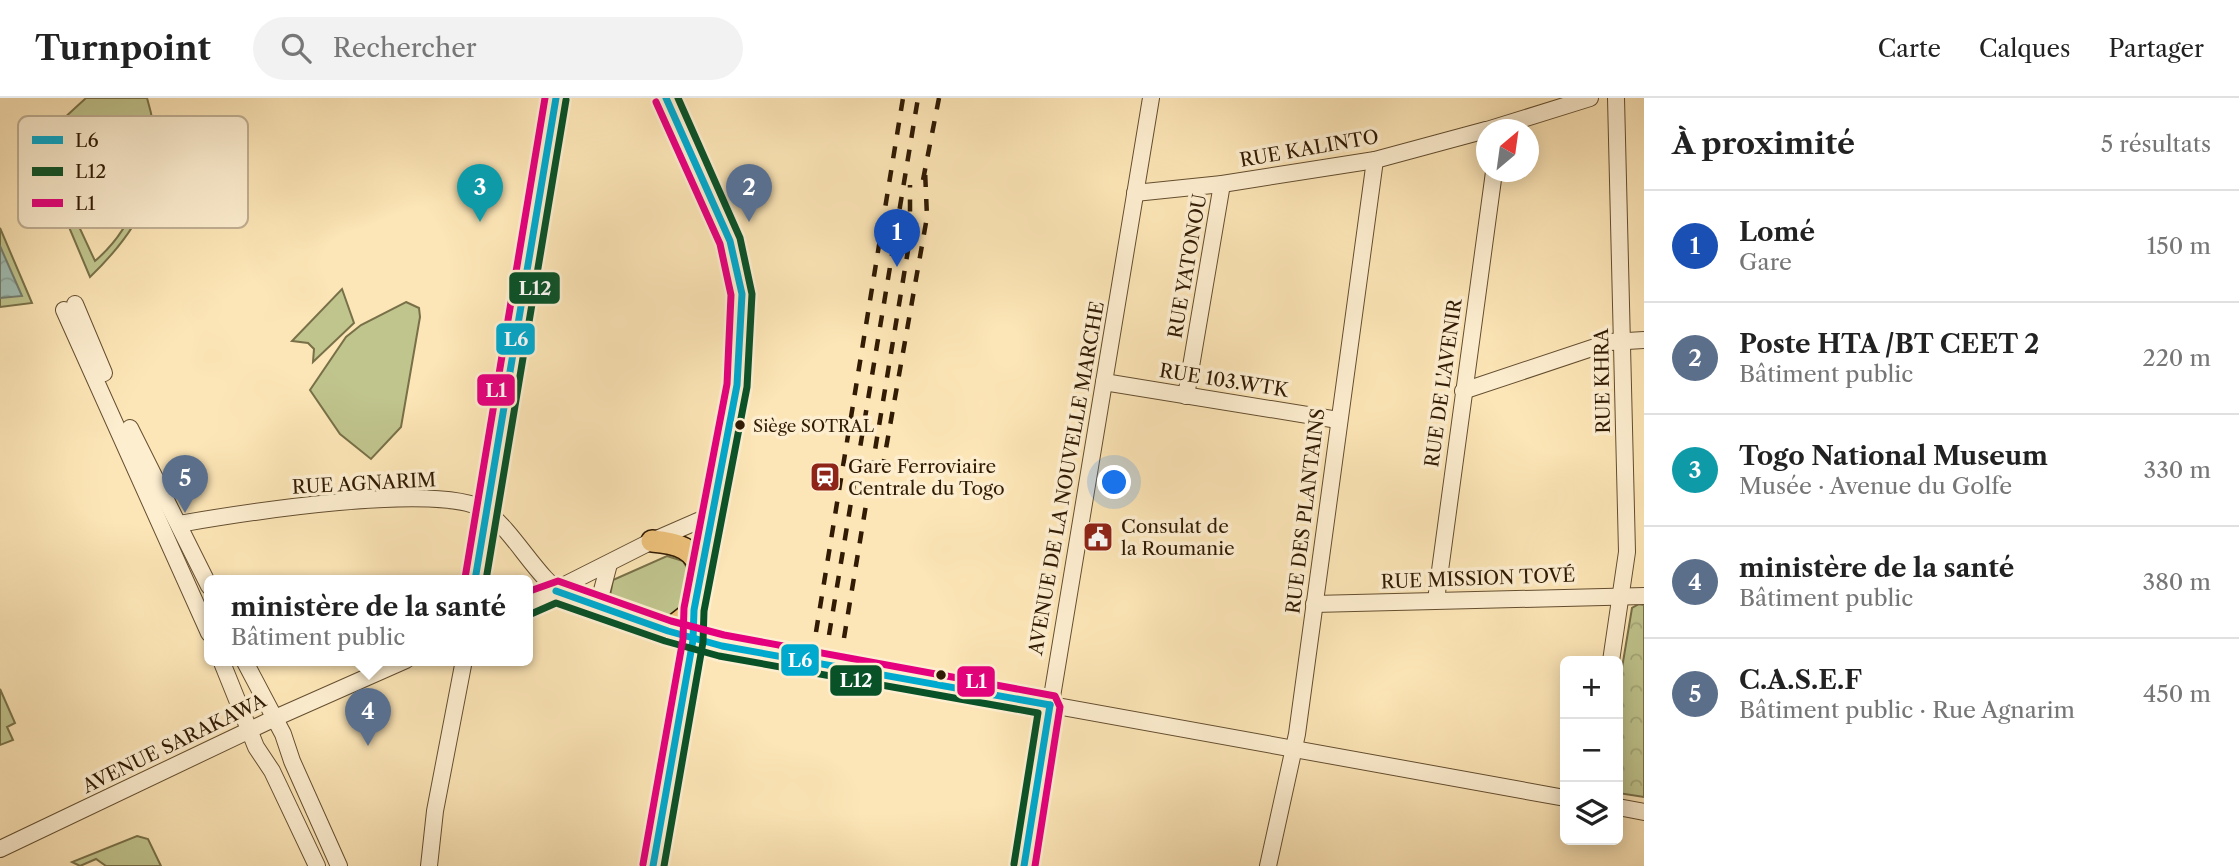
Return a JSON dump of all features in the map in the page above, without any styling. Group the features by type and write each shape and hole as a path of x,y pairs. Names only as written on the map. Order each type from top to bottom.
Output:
{"main road":[{"path":"653,866 693,640 694,610 737,385 742,293 730,241 666,98"},
{"path":"652,541 689,550 699,560 702,574"},
{"path":"666,632 694,610"}],"street":[{"path":"476,575 556,98"},
{"name":"AVENUE DE LA NOUVELLE MARCHE","path":"1024,866 1150,98"},
{"name":"RUE KALINTO","path":"1524,119 1590,98"},
{"name":"RUE KHRA","path":"1612,656 1627,552 1616,98"},
{"name":"RUE KALINTO","path":"1135,192 1222,184 1374,160 1476,133"},
{"name":"RUE DES PLANTAINS","path":"1269,866 1293,749 1374,160"},
{"name":"RUE DE L'AVENIR","path":"1436,600 1493,182"},
{"name":"RUE YATONOU","path":"1186,396 1222,184"},
{"path":"204,575 69,307 204,621"},
{"path":"1463,391 1622,340 1644,341"},
{"name":"RUE 103.WTK","path":"1104,382 1338,420"},
{"name":"RUE AGNARIM","path":"180,524 245,512 367,500 454,499 486,511 556,591"},
{"path":"533,601 652,541 714,514"},
{"path":"606,609 601,594 609,565"},
{"path":"556,591 571,600 606,609 693,640 1560,797"},
{"name":"RUE MISSION TOVÉ","path":"1314,604 1623,594 1644,596"},
{"path":"223,666 256,747 272,771 318,866 337,862 275,718 247,666"},
{"name":"AVENUE SARAKAWA","path":"0,849 275,718 392,666"},
{"path":"429,866 435,810 463,666"},
{"path":"272,771 292,761"},
{"path":"1623,808 1644,812"}],"green space":[{"path":"86,98 147,98 151,116 66,116"},
{"path":"0,228 32,303 0,307"},
{"path":"69,228 80,228 95,261 123,228 131,228 109,257 90,277"},
{"path":"342,289 354,323 313,362 314,349 308,343 292,341"},
{"path":"406,302 419,308 420,317 401,427 371,459 340,434 310,390 346,337 361,325"},
{"path":"667,556 683,561 689,571 682,612 669,618 616,602 610,596 613,580"},
{"path":"1639,604 1644,605 1644,797 1623,794 1623,662 1632,608"},
{"path":"0,689 15,723 7,727 13,740 0,745"},
{"path":"137,836 148,839 161,866 106,866 96,859 80,866 72,862"}],"water":[{"path":"0,246 22,296 0,298"}],"railway":[{"path":"816,632 903,98"},
{"path":"829,635 918,98"},
{"path":"923,180 939,98"},
{"path":"882,471 927,217 925,170"},
{"path":"844,638 910,238 910,185"}],"transit line":[{"name":"L1","path":"466,575 545,98"},
{"name":"L6","path":"476,575 556,98"},
{"name":"L6","path":"653,866 693,640 694,610 737,385 742,294 730,241 666,98"},
{"name":"L12","path":"664,866 703,642 704,611 747,387 752,294 740,238 678,98"},
{"name":"L12","path":"487,575 566,100"},
{"name":"L1","path":"643,864 683,639 684,608 727,384 731,295 720,244 656,102"},
{"name":"L1","path":"533,590 558,581 671,621 724,635 1055,696 1060,707 1035,866"},
{"name":"L6","path":"556,591 668,631 722,646 1050,705"},
{"name":"L12","path":"533,613 556,603 665,641 719,656 1038,713 1014,864"},
{"name":"L6","path":"1024,866 1050,705"}],"place":[{"name":"Togo National Museum","path":"480,222"},
{"name":"Poste HTA /BT CEET 2","path":"749,222"},
{"name":"Lomé","path":"897,267"},
{"name":"Siège SOTRAL","path":"740,425"},
{"name":"Gare Ferroviaire Centrale du Togo","path":"825,477"},
{"name":"C.A.S.E.F","path":"185,513"},
{"name":"Consulat de la Roumanie","path":"1098,537"},
{"name":"ministère de la santé","path":"368,746"}]}
